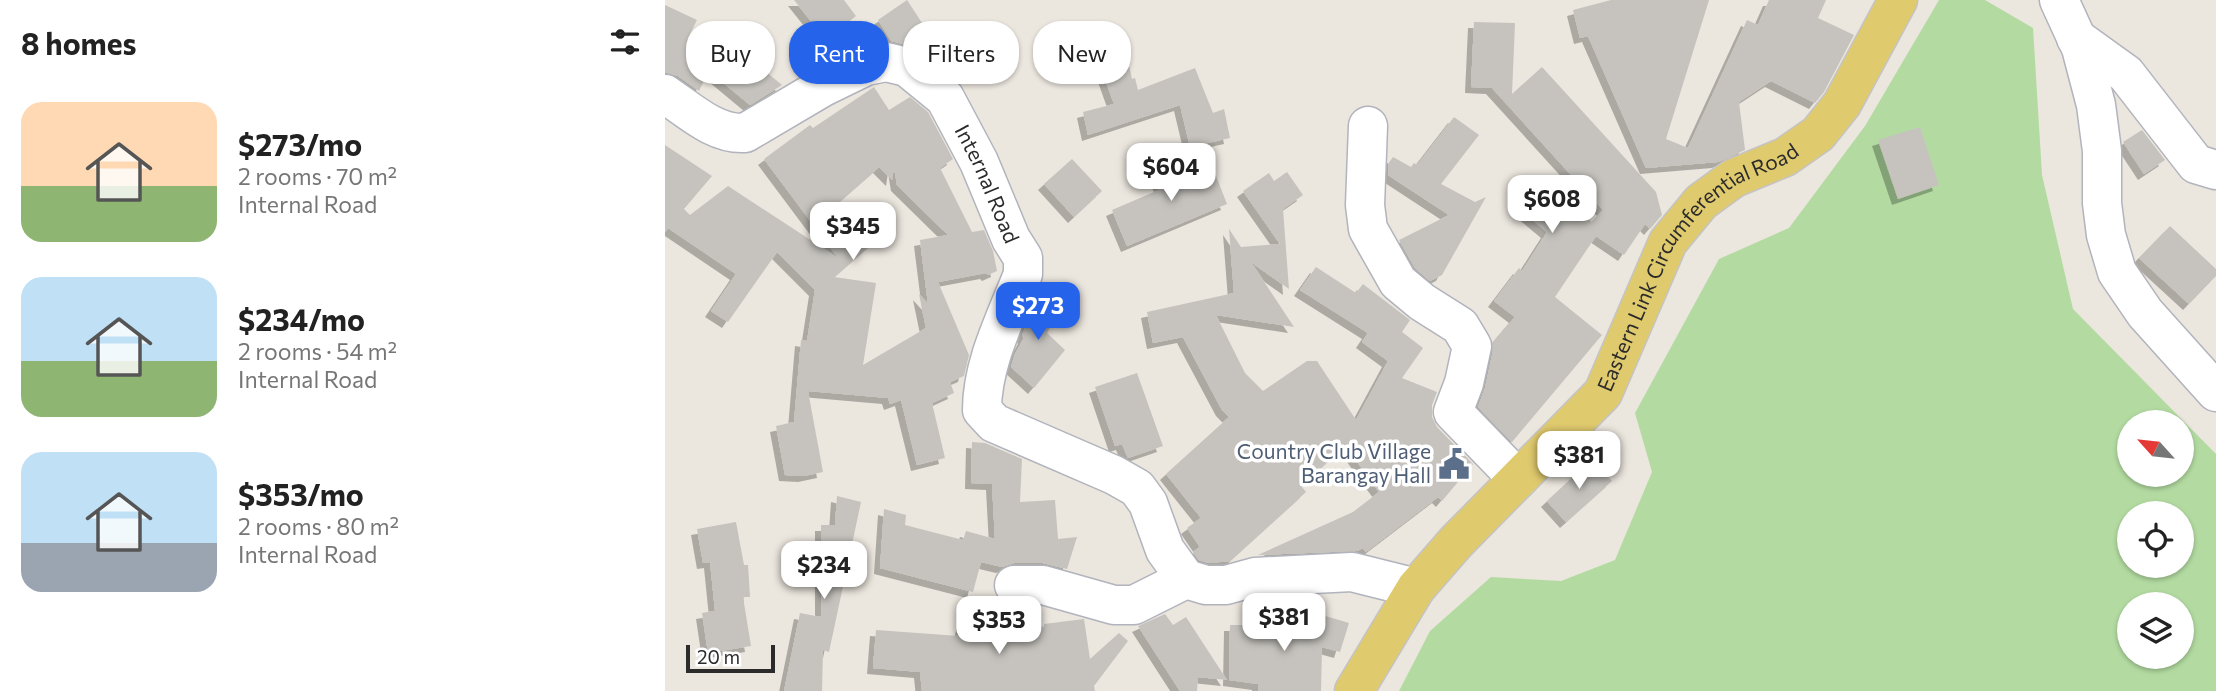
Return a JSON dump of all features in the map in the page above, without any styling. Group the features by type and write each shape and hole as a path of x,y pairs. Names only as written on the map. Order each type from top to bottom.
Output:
{"main road":[{"name":"Eastern Link Circumferential Road","path":"1354,691 1416,588 1455,542 1604,393 1668,242 1701,202 1734,178 1785,157 1818,134 1842,104 1898,0"}],"street":[{"path":"2059,0 2081,48 2096,105 2102,151 2102,203 2106,235 2117,272 2145,313 2216,392"},
{"path":"2076,38 2126,74 2196,164 2216,170"},
{"name":"Internal Road","path":"665,94 730,134 744,133 823,87 866,66 886,62 907,67 945,98 979,162 1011,239 1023,258 1023,274 987,368 982,390 982,410 994,423 1114,475 1137,488 1148,503 1165,550 1186,579"},
{"path":"1368,126 1365,205 1368,229 1398,282 1422,302 1460,326 1472,346 1464,383 1453,412 1518,479"},
{"path":"1014,585 1043,585 1114,605 1133,605 1186,579 1206,585 1226,585 1255,577 1352,572 1416,588"}],"green space":[{"path":"1939,0 1985,0 2033,28 2042,175 2073,309 2173,410 2117,410 2117,487 2194,487 2195,433 2216,454 2216,691 1399,691 1430,631 1491,577 1561,581 1615,560 1652,472 1635,413 1719,259 1789,228 1865,126"}],"building":[{"path":"794,0 844,0 856,16 850,21 811,21"},
{"path":"907,0 921,21 903,21 903,44 891,41 889,38 889,21 878,20"},
{"path":"1611,0 1709,0 1666,139 1688,148 1747,20 1758,25 1769,0 1826,0 1818,18 1854,35 1824,92 1815,103 1771,81 1739,102 1745,150 1718,162 1646,168 1588,36 1580,38 1573,10"},
{"path":"665,5 697,20 686,21 686,82 665,72"},
{"path":"1474,22 1515,23 1512,94 1542,67 1656,192 1662,215 1650,229 1645,224 1624,255 1596,236 1555,297 1602,335 1512,442 1478,407 1485,388 1492,344 1515,317 1494,301 1519,268 1522,271 1547,232 1517,207 1539,182 1592,222 1603,210 1492,88 1471,87"},
{"path":"1195,68 1213,113 1224,109 1230,138 1190,147 1180,105 1088,135 1083,112 1114,104 1107,84 1131,84 1131,74 1132,79 1135,78 1138,90"},
{"path":"775,79 782,85 750,105 725,84 775,84"},
{"path":"689,84 702,84 699,91"},
{"path":"874,87 889,110 910,97 928,112 953,159 940,168 972,232 984,230 993,251 997,271 988,275 986,273 938,282 969,355 964,376 950,382 954,393 932,403 945,458 917,465 901,400 890,404 888,398 808,391 823,472 804,476 785,475 776,426 794,422 801,340 807,341 815,290 777,252 728,322 711,311 736,274 668,228 665,232 665,145 712,176 684,209 690,215 728,186 838,258 764,159 810,125 813,128","holes":["879,167 892,180 894,167 897,185 948,235 920,240 928,304 919,294 926,328 863,365 876,283 834,277 874,242 839,202"]},
{"path":"1454,117 1479,135 1441,184 1475,202 1486,197 1442,275 1430,281 1415,268 1399,240 1449,215 1388,175 1388,164 1393,157 1411,167 1414,163 1417,165"},
{"path":"1920,127 1939,185 1898,199 1878,140"},
{"path":"2142,130 2165,160 2144,174 2123,142"},
{"path":"1209,158 1227,204 1127,246 1112,210 1161,189 1157,179"},
{"path":"1072,159 1102,191 1074,217 1044,184"},
{"path":"1287,172 1303,195 1283,209 1289,289 1251,262 1294,327 1216,315 1245,373 1263,391 1307,361 1317,361 1356,420 1388,361 1362,342 1368,333 1300,290 1316,267 1356,293 1363,284 1410,320 1402,332 1423,348 1402,378 1437,392 1432,405 1432,417 1437,427 1473,464 1442,501 1438,497 1366,552 1363,548 1357,551 1258,555 1353,512 1379,492 1345,445 1302,487 1306,492 1230,561 1209,563 1199,560 1193,552 1200,547 1187,528 1201,518 1166,474 1229,417 1222,410 1183,337 1153,343 1147,312 1234,293 1229,229 1241,247 1280,244 1243,191 1269,173 1274,181"},
{"path":"2170,226 2216,269 2216,276 2189,304 2139,258"},
{"path":"1041,291 1062,304 1047,333 1065,350 1034,388 1011,367"},
{"path":"1137,373 1163,446 1128,458 1122,444 1115,446 1095,387"},
{"path":"972,442 985,443 1022,459 1020,502 1055,500 1058,539 1077,537 1067,569 1043,563 1014,563 1002,567 981,562 973,592 880,568 884,509 906,515 905,525 963,540 966,531 995,539 992,484 971,483"},
{"path":"1592,459 1612,481 1566,522 1547,501"},
{"path":"837,496 861,502 829,652 823,650 822,691 784,691 800,613 821,617 821,525 835,525"},
{"path":"736,522 744,565 748,565 750,597 743,597 751,646 708,653 702,613 715,611 710,562 703,563 697,529"},
{"path":"968,604 1044,627 1044,624 1084,619 1090,659 1119,633 1128,641 1094,686 1095,691 922,691 920,672 873,668 876,630 959,636"},
{"path":"1302,609 1349,623 1340,652 1322,647 1321,691 1258,691 1258,684 1229,680 1230,625 1298,625"},
{"path":"1165,614 1173,625 1186,617 1227,680 1198,677 1197,691 1180,691 1138,626"}],"place":[{"name":"Country Club Village Barangay Hall","path":"1454,464"}]}
